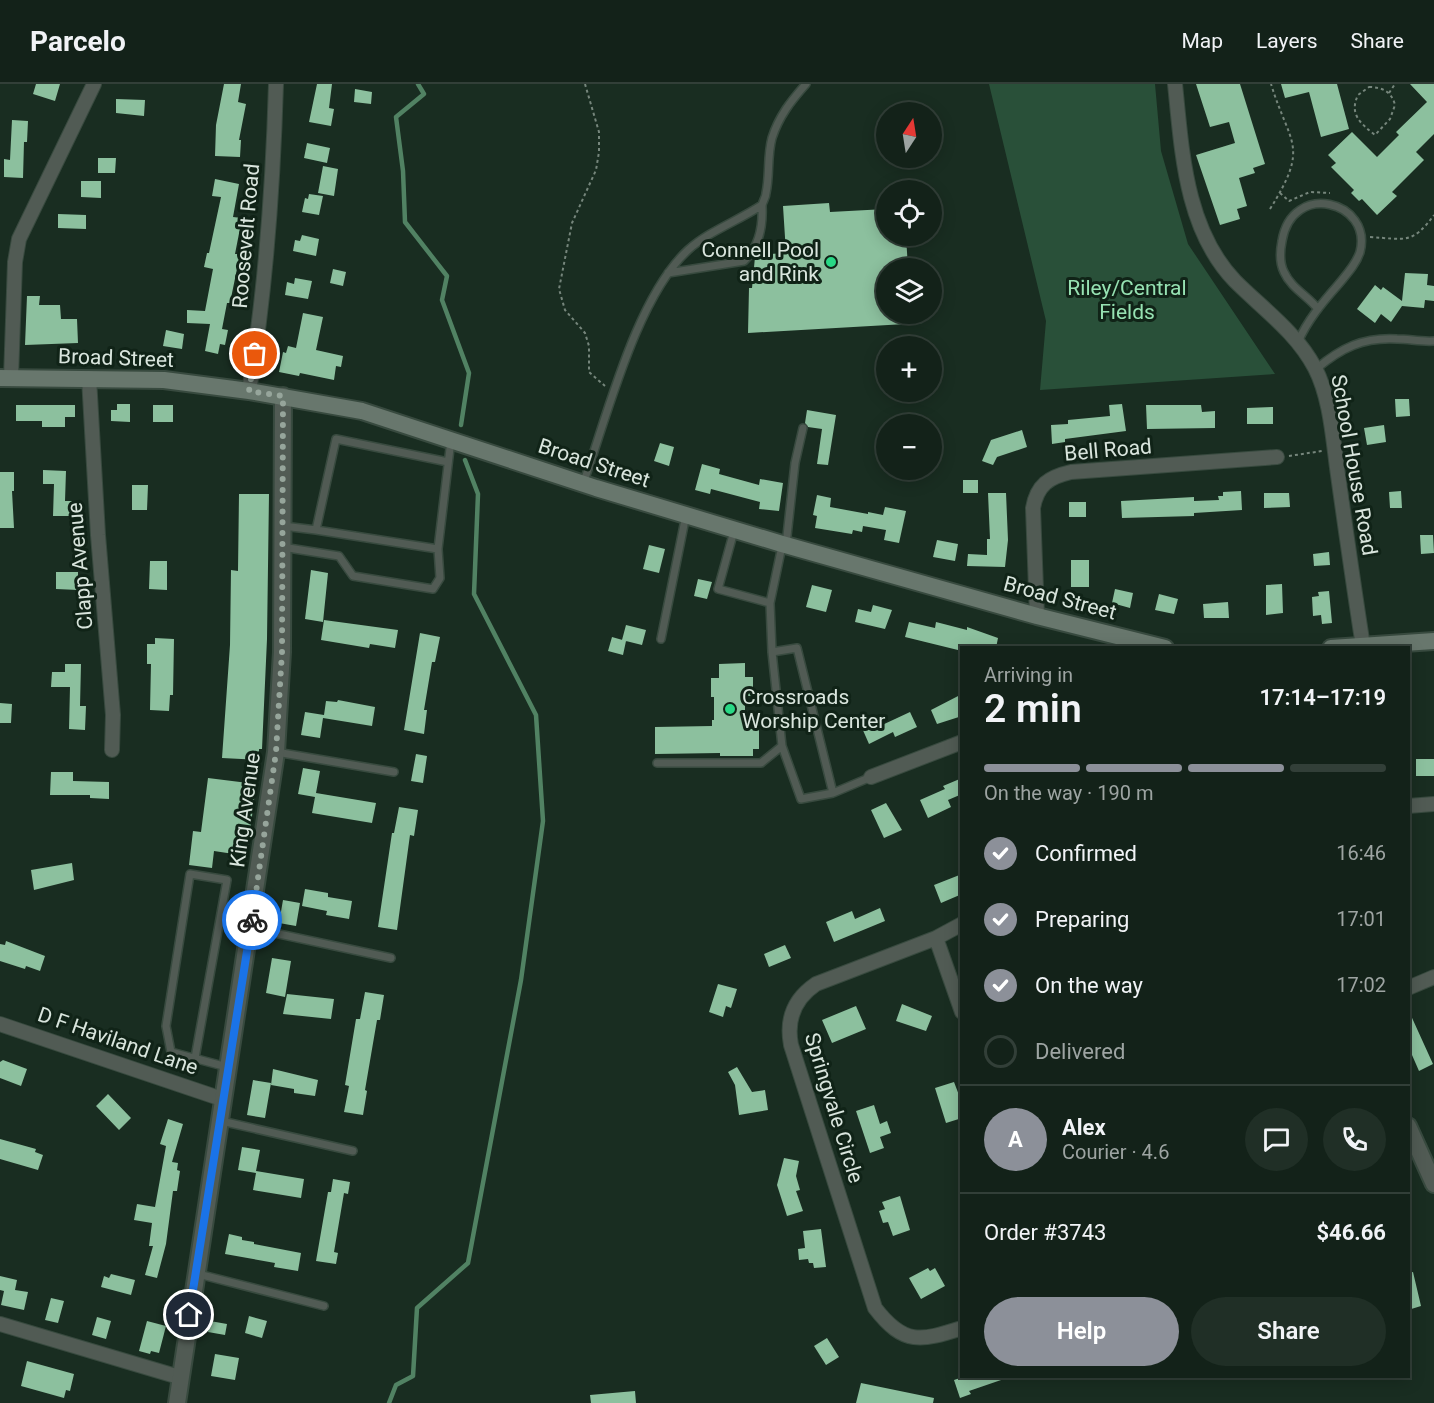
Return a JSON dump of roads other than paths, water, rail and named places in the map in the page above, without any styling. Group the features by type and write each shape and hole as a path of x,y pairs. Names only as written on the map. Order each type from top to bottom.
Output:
{"main road":[{"name":"Broad Street","path":"5,378 148,379 283,396 362,411 583,484 784,545 1037,616 1112,642 1147,646"},
{"path":"1362,646 1434,641"}],"street":[{"path":"5,378 19,238 94,84"},
{"name":"Roosevelt Road","path":"249,391 264,292 274,163 276,84"},
{"name":"School House Road","path":"1175,84 1188,182 1197,218 1215,256 1235,280 1298,342 1316,369 1327,407 1362,646"},
{"name":"Clapp Avenue","path":"89,378 98,536 113,715 111,750"},
{"name":"King Avenue","path":"177,1403 179,1377 276,752 282,652 283,396"},
{"name":"Bell Road","path":"1037,616 1033,508 1035,496 1041,485 1054,476 1071,472 1277,457"},
{"path":"871,777 960,743"},
{"path":"1410,806 1434,804"},
{"name":"Springvale Circle","path":"960,925 936,938 816,984 802,993 795,1005 788,1030 794,1056 875,1308 899,1332 916,1339 930,1338 960,1329"},
{"path":"936,938 960,1006"},
{"path":"1410,987 1434,977"},
{"name":"D F Haviland Lane","path":"0,1024 222,1099"},
{"path":"1410,1130 1434,1184"},
{"path":"0,1324 179,1377"}],"lane":[{"path":"668,273 744,261 750,255 763,225 762,205 766,194 768,158 778,121 806,84"},
{"path":"1298,342 1318,309 1357,260 1362,238 1359,226 1352,217 1328,204 1316,203 1305,205 1289,220 1280,250 1284,272 1290,282 1318,309"},
{"path":"583,484 636,334 668,273 688,250 762,205"},
{"path":"1316,369 1351,344 1371,339 1434,341"},
{"path":"802,428 784,545 770,603 772,652 782,746 801,799 832,793 871,777"},
{"path":"316,531 336,439 448,462"},
{"path":"282,547 339,556 353,576 433,589 440,578 438,549 450,440"},
{"path":"661,639 686,515"},
{"path":"283,526 438,549"},
{"path":"735,529 717,589 770,603"},
{"path":"772,652 797,648 832,793"},
{"path":"657,764 761,763 782,746"},
{"path":"276,752 394,772"},
{"path":"195,1058 227,880 190,874 165,1026 171,1052 227,1067"},
{"path":"250,928 391,958"},
{"path":"219,1121 353,1151"},
{"path":"195,1273 324,1306"}],"waterway":[{"path":"418,84 424,94 396,117 403,171 405,222 447,276 442,300 469,373 461,425"},
{"path":"389,1403 396,1385 413,1376 417,1308 468,1263 521,980 543,821 536,715 474,594 478,494 465,460"}],"place":[{"name":"Connell Pool and Rink","path":"831,262"},
{"name":"Crossroads Worship Center","path":"730,709"}],"park label":[{"name":"Riley/Central Fields","path":"1127,300"}]}
